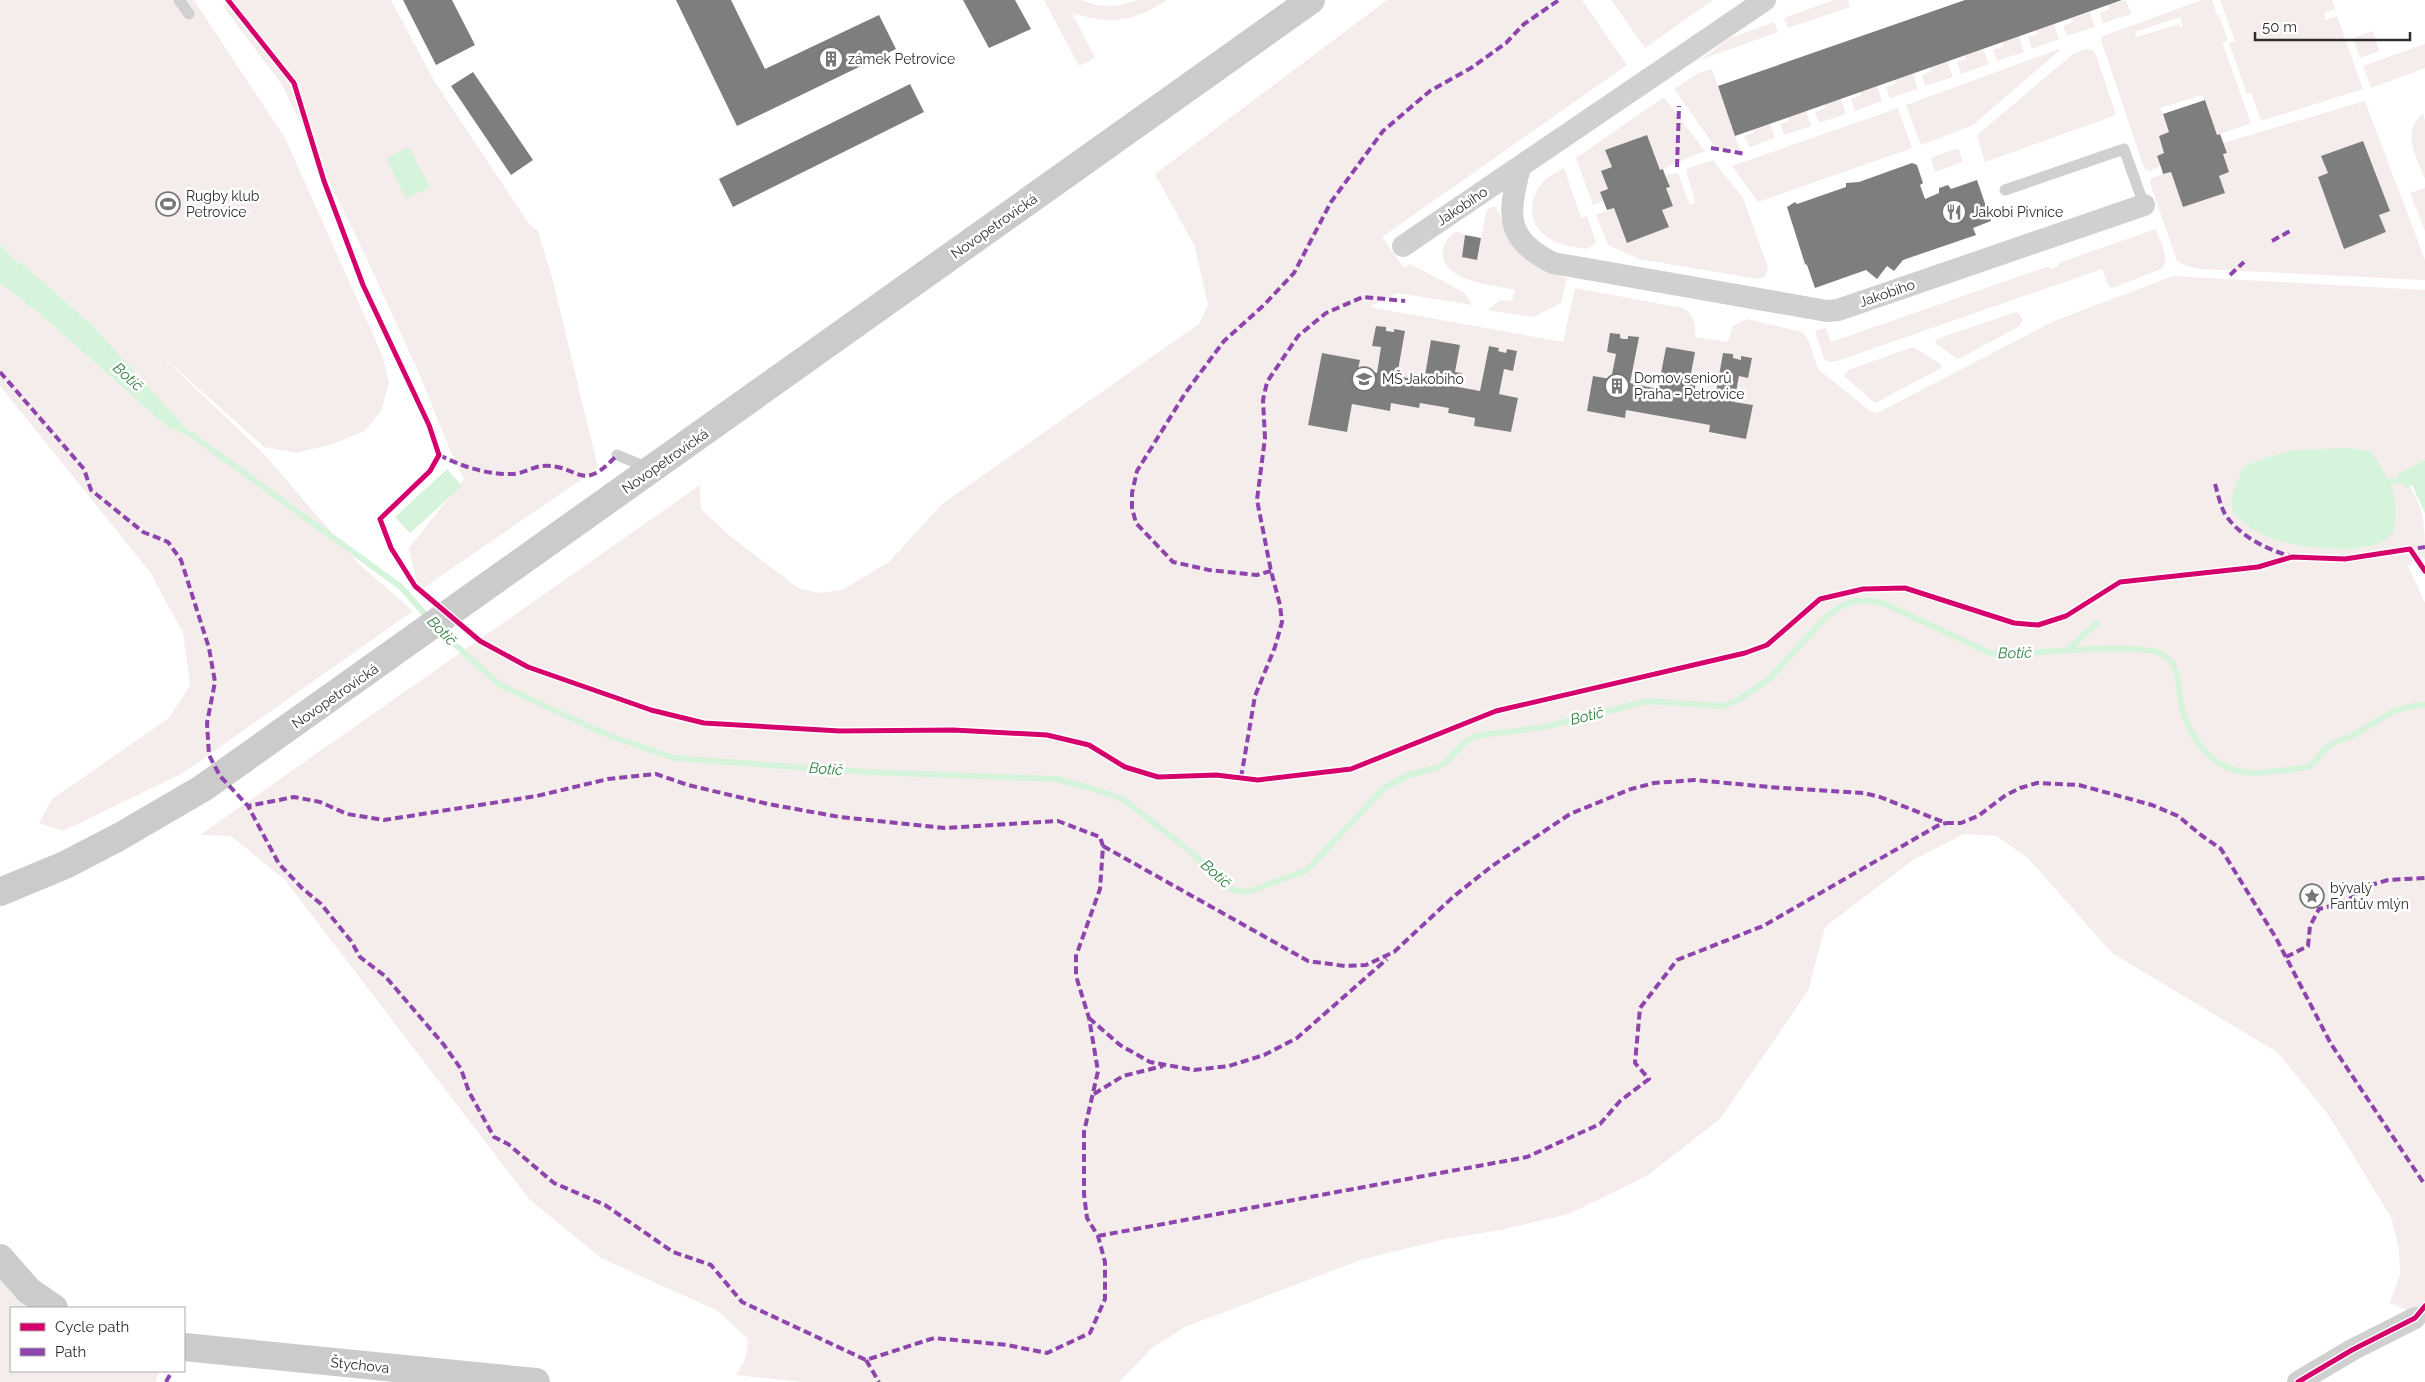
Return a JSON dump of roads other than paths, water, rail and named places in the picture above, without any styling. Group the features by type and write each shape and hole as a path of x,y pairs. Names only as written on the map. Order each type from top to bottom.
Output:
{"main road":[{"name":"Novopetrovická","path":"0,892 65,865 119,837 203,788 366,674 1311,0"},
{"path":"0,1258 29,1291 53,1307"},
{"name":"Štychova","path":"185,1347 536,1382"}],"street":[{"name":"Jakobiho","path":"1403,246 1757,6 1782,0"},
{"name":"Jakobiho","path":"1520,167 1512,200 1515,228 1524,244 1533,252 1553,263 1828,310 1838,310 2144,205"},
{"path":"2298,1382 2352,1350 2415,1318"}],"lane":[{"path":"179,0 189,14"},
{"name":"Jakobiho","path":"2005,190 2124,149 2144,205"},
{"path":"617,455 652,470"}],"water":[{"path":"409,147 430,187 406,199 386,158"},
{"path":"0,245 16,261 26,267 92,325 196,439 166,426 40,314 0,283"},
{"path":"2347,448 2371,451 2391,486 2395,507 2394,529 2392,534 2383,541 2370,546 2334,549 2282,542 2260,533 2245,524 2233,512 2231,497 2243,467 2264,458 2292,450"},
{"path":"2425,460 2425,513 2412,485 2405,488 2398,474"},
{"path":"447,469 462,486 410,533 395,517"}],"waterway":[{"name":"Botič","path":"192,435 401,587 430,620"},
{"path":"2382,484 2401,480"},
{"name":"Botič","path":"438,629 500,685 610,736 674,758 866,772 1056,779 1094,789 1124,800 1190,851 1224,884 1233,890 1248,892 1307,870 1384,788 1408,775 1436,768 1445,763 1463,744 1475,736 1545,727 1648,701 1723,706 1738,700 1769,679 1826,617 1841,606 1855,601 1883,603 1990,653 2004,655 2132,649 2162,654 2172,663 2177,673 2183,711 2195,738 2214,759 2226,767 2240,771 2259,773 2308,767 2332,744 2353,735 2395,711 2425,705"},
{"path":"2066,651 2097,623"}],"place":[{"name":"zámek Petrovice","path":"831,59"},
{"name":"Rugby klub Petrovice","path":"168,204"},
{"name":"Jakobi Pivnice","path":"1954,212"},
{"name":"MŠ Jakobiho","path":"1364,379"},
{"name":"Domov seniorů Praha - Petrovice","path":"1617,386"},
{"name":"bývalý Fantův mlýn","path":"2312,896"}]}
